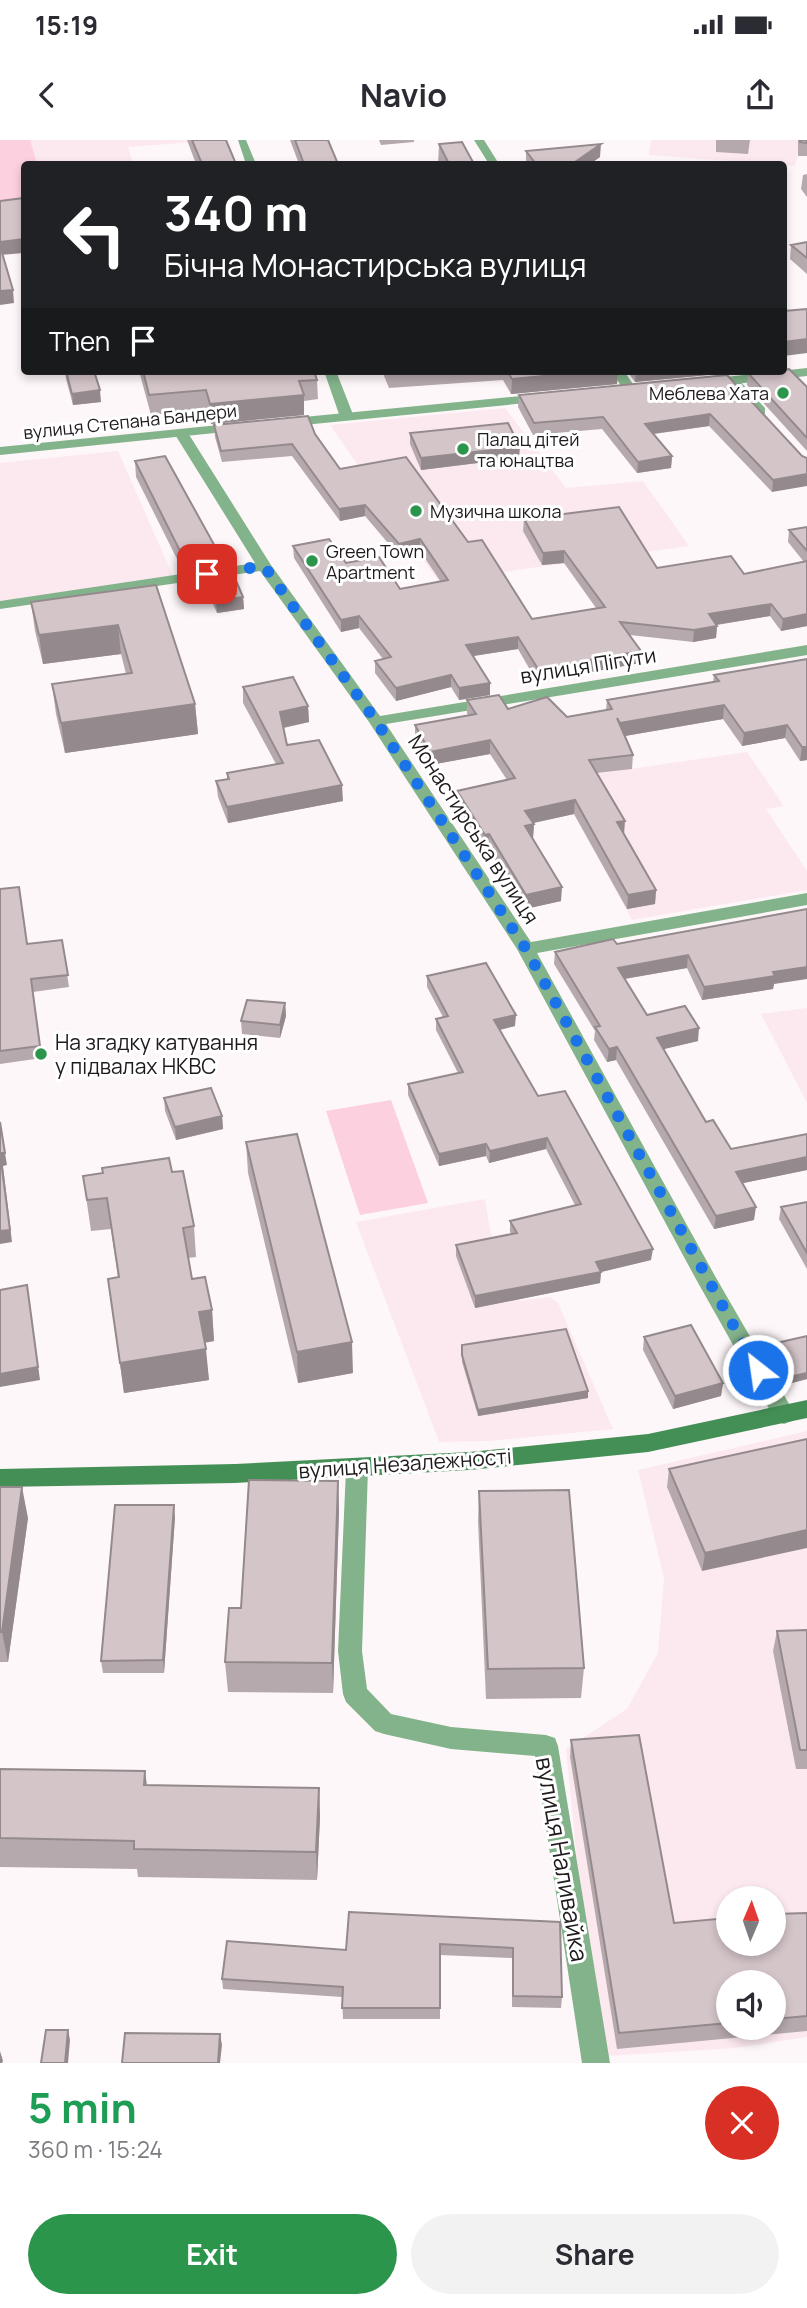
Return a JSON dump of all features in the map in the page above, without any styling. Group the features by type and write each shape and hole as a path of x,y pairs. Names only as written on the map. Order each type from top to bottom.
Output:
{"main road":[{"name":"вулиця Незалежності","path":"0,1478 357,1469 627,1446 807,1409"}],"street":[{"path":"478,140 492,161"},
{"path":"242,142 250,161"},
{"path":"787,374 807,372"},
{"path":"331,375 347,417"},
{"path":"621,375 630,390"},
{"path":"694,384 782,375"},
{"path":"732,381 770,422"},
{"name":"вулиця Степана Бандери","path":"0,452 562,397"},
{"name":"Монастирська вулиця","path":"181,433 264,566 376,721 526,949 707,1281 784,1415"},
{"path":"0,605 264,566"},
{"name":"вулиця Пігути","path":"376,721 807,650"},
{"path":"526,949 807,900"},
{"name":"вулиця Наливайка","path":"357,1469 350,1651 355,1694 384,1723 451,1738 546,1746 596,2063"}],"shaded area":[{"path":"0,140 221,140 128,147 132,161 21,161"},
{"path":"0,140 30,140 36,161 21,161 21,200 0,209"},
{"path":"651,140 802,140 795,166 787,165 787,161 729,161 649,155"},
{"path":"505,408 566,488 643,481 689,546 438,581 330,425"},
{"path":"118,451 173,576 0,601 0,463"},
{"path":"747,752 784,806 766,809 807,871 807,890 632,920 555,780"},
{"path":"807,1008 807,1103 761,1014"},
{"path":"391,1100 428,1203 360,1215 326,1111"},
{"path":"485,1199 490,1230 518,1301 550,1297 558,1303 613,1429 489,1441 439,1442 356,1222"},
{"path":"807,1431 807,2037 736,2048 605,2056 581,1900 566,1749 627,1709 658,1653 664,1578 638,1470"}],"building":[{"path":"192,140 226,140 235,161 201,161"},
{"path":"295,140 328,140 337,161 303,161"},
{"path":"462,142 472,161 448,161 439,144"},
{"path":"601,144 576,161 534,161 526,151"},
{"path":"21,198 21,239 0,242 0,201"},
{"path":"807,242 807,258 791,245"},
{"path":"0,246 13,290 0,291"},
{"path":"807,309 807,339 787,342 787,311"},
{"path":"787,369 807,387 807,438 750,375 787,375"},
{"path":"67,375 95,375 100,390 72,394"},
{"path":"144,375 315,375 317,380 299,381 304,395 210,404 206,390 149,395"},
{"path":"510,375 554,375 512,379"},
{"path":"727,375 802,456 807,458 807,474 773,480 710,414 645,424 672,456 638,462 603,417 534,423 519,395"},
{"path":"308,416 315,434 340,469 406,457 468,542 482,540 532,619 605,607 564,551 543,553 524,519 619,507 657,568 731,556 744,574 807,561 807,614 783,619 771,604 709,614 717,626 694,630 620,622 641,651 538,669 518,637 466,645 490,683 459,688 451,675 396,688 375,661 391,657 359,616 341,620 293,546 329,539 346,563 379,557 400,589 448,580 420,539 399,544 365,505 339,509 292,444 221,451 214,425"},
{"path":"508,423 520,447 421,458 410,433"},
{"path":"165,456 217,550 182,555 135,461"},
{"path":"807,527 807,551 789,530"},
{"path":"234,576 243,597 216,601 207,580"},
{"path":"156,585 195,704 61,723 52,684 132,673 118,625 39,635 31,602"},
{"path":"807,659 807,747 802,747 787,725 744,733 724,705 620,723 617,718 633,755 589,760 625,821 617,822 656,890 628,895 575,800 525,811 534,824 525,826 562,887 526,895 489,834 485,835 457,791 515,778 490,740 430,752 415,725 476,714 467,700 499,695 508,709 547,697 567,717 612,709 607,700 719,681 714,675"},
{"path":"293,677 308,706 280,712 287,745 319,740 342,785 227,807 216,781 229,779 227,773 283,763 243,687"},
{"path":"19,887 27,944 62,940 68,975 31,979 40,1046 0,1051 0,889"},
{"path":"807,909 807,967 773,972 775,976 704,987 688,955 618,968 647,1015 685,1006 699,1028 657,1038 706,1122 713,1120 731,1149 807,1134 807,1157 736,1172 756,1207 716,1216 617,1047 609,1049 595,1027 600,1026 555,952 613,939 617,944"},
{"path":"486,963 516,1015 494,1020 538,1096 565,1091 653,1249 596,1262 601,1272 475,1296 456,1245 517,1233 510,1221 581,1204 547,1138 490,1151 486,1144 439,1154 408,1084 463,1072 436,1019 448,1016 427,976"},
{"path":"247,1000 285,1003 280,1025 241,1021"},
{"path":"211,1088 222,1116 175,1127 164,1098"},
{"path":"0,1122 5,1153 0,1153"},
{"path":"297,1134 352,1342 297,1352 246,1142"},
{"path":"0,1153 10,1230 0,1231"},
{"path":"169,1158 172,1172 183,1171 194,1226 183,1228 192,1279 205,1277 212,1310 199,1312 206,1349 120,1363 108,1279 119,1277 107,1198 87,1200 83,1176 103,1173 102,1168"},
{"path":"807,1202 807,1253 781,1207"},
{"path":"27,1285 38,1367 0,1374 0,1290"},
{"path":"691,1325 723,1383 675,1396 644,1337"},
{"path":"566,1329 588,1391 478,1410 462,1355 462,1345"},
{"path":"807,1336 807,1373 789,1377 772,1344"},
{"path":"807,1439 807,1530 705,1553 669,1469"},
{"path":"249,1480 338,1481 332,1663 225,1662 229,1608 241,1608"},
{"path":"0,1487 22,1487 2,1632 0,1632"},
{"path":"569,1490 584,1668 488,1669 479,1491"},
{"path":"115,1505 174,1505 163,1660 101,1661"},
{"path":"807,1630 807,1750 800,1750 777,1631"},
{"path":"639,1735 674,1923 716,1919 716,1956 786,1956 786,1914 807,1913 807,2016 786,2018 786,1970 716,1970 716,2024 619,2033 571,1740"},
{"path":"0,1769 145,1771 144,1785 319,1788 316,1852 134,1849 134,1841 0,1838"},
{"path":"349,1912 560,1922 562,1997 513,1996 513,1948 440,1944 440,2008 342,2008 343,1987 222,1979 227,1941 346,1950"},
{"path":"46,2030 68,2030 65,2063 41,2063"},
{"path":"125,2033 220,2034 218,2063 122,2063"}],"place":[{"name":"Меблева Хата","path":"783,393"},
{"name":"Палац дітей та юнацтва","path":"463,449"},
{"name":"Музична школа","path":"416,511"},
{"name":"Green Town Apartment","path":"312,561"},
{"name":"На згадку катування у підвалах НКВС","path":"41,1054"}],"route":[{"path":"207,574 264,566 376,721 526,949 758,1370"}]}
